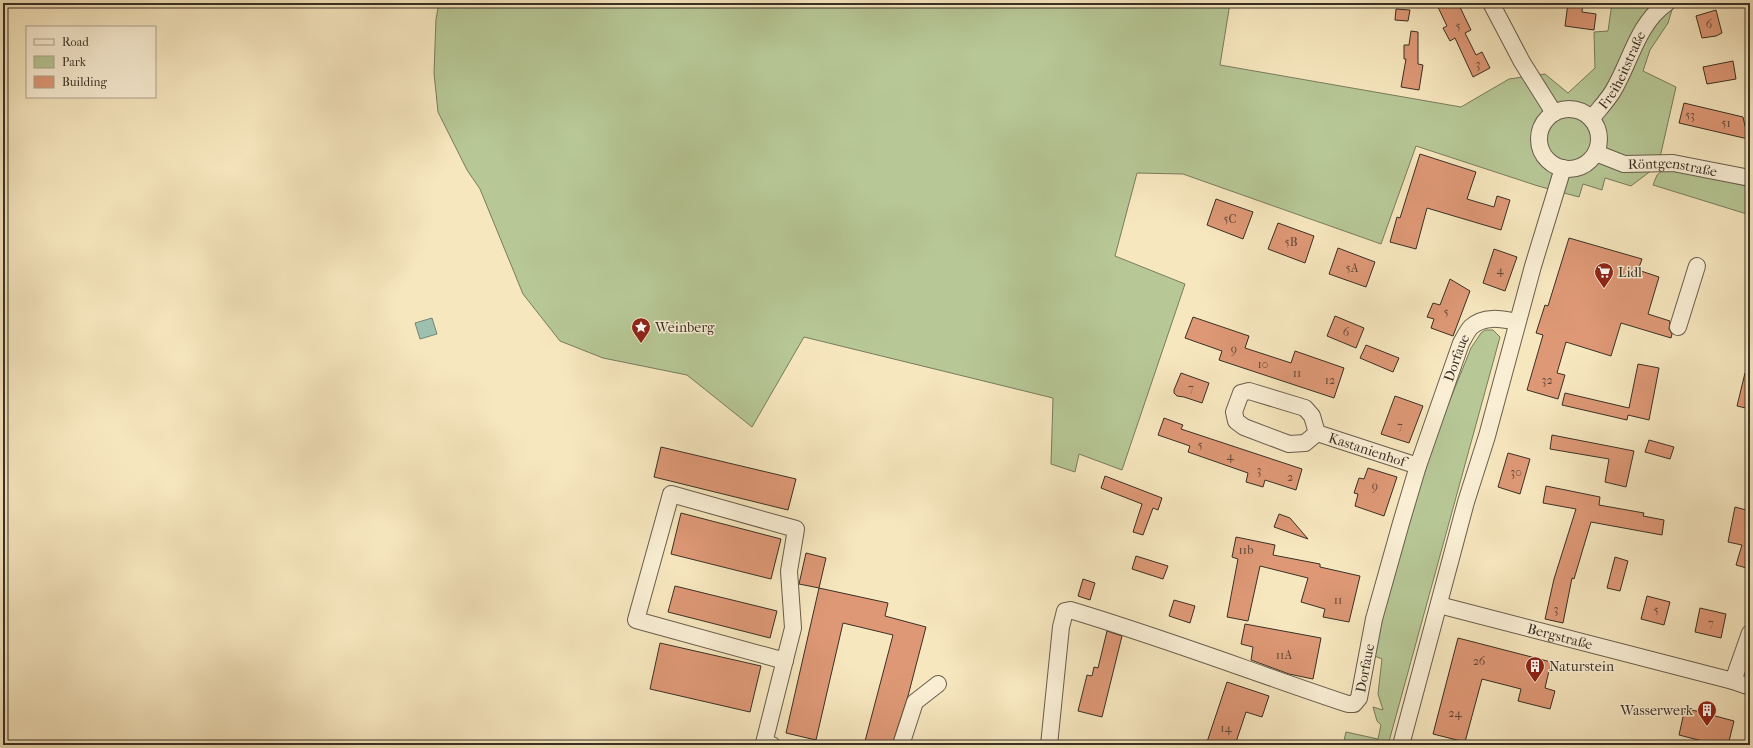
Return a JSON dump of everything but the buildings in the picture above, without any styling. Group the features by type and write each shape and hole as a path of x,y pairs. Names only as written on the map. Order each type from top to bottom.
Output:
{"street":[{"path":"1491,3 1522,62 1554,112"},
{"name":"Freiheitstraße","path":"1592,118 1613,90 1641,31 1667,3"},
{"path":"1564,109 1576,109 1582,110 1592,118 1596,123 1600,135 1599,148 1588,163 1569,169 1551,163 1546,159 1539,142 1540,128 1543,122 1554,112 1564,109"},
{"name":"Röntgenstraße","path":"1596,153 1624,164 1673,163 1750,178"},
{"path":"1401,745 1440,605 1466,502 1487,436 1517,322 1563,168"},
{"path":"1678,327 1696,266"},
{"name":"Dorfaue","path":"1048,745 1061,627 1065,611 1070,610 1169,641 1293,686 1348,704 1354,704 1359,698 1374,619 1418,466 1458,352 1471,327 1482,320 1494,318 1517,322"},
{"name":"Kastanienhof","path":"1249,391 1305,408 1312,416 1317,433 1305,443 1289,444 1244,427 1236,421 1234,412 1241,393 1249,391"},
{"name":"Kastanienhof","path":"1317,433 1418,466"},
{"path":"772,745 764,743 785,661 793,628 789,571 796,529 671,494 636,620 785,661"},
{"name":"Bergstraße","path":"1440,605 1733,681 1750,687"},
{"path":"1733,681 1750,633"},
{"path":"901,745 915,702 938,684"}],"green space":[{"path":"439,3 1230,3 1220,65 1461,107 1509,79 1545,74 1568,93 1595,68 1594,32 1608,31 1612,3 1674,3 1668,23 1650,50 1643,71 1676,87 1661,153 1652,170 1631,186 1605,178 1602,190 1583,184 1579,197 1538,186 1416,146 1381,244 1183,174 1137,173 1115,256 1185,284 1122,470 1079,454 1075,472 1051,464 1053,398 804,337 752,427 687,375 603,358 560,341 523,294 480,189 467,170 438,112 434,73 436,19"},
{"path":"1675,169 1750,187 1750,215 1653,185 1657,175 1663,170"},
{"path":"1485,330 1493,330 1500,337 1388,745 1343,745 1346,732 1378,739 1381,725 1377,721 1373,707 1383,710 1378,694 1382,659 1372,655 1422,469 1471,348 1481,333"}],"shaded area":[{"path":"432,318 437,334 420,339 415,323"}],"place":[{"name":"Lidl","path":"1604,289"},
{"name":"Weinberg","path":"641,344"},
{"name":"Naturstein","path":"1535,683"},
{"name":"Wasserwerk","path":"1707,727"}]}
